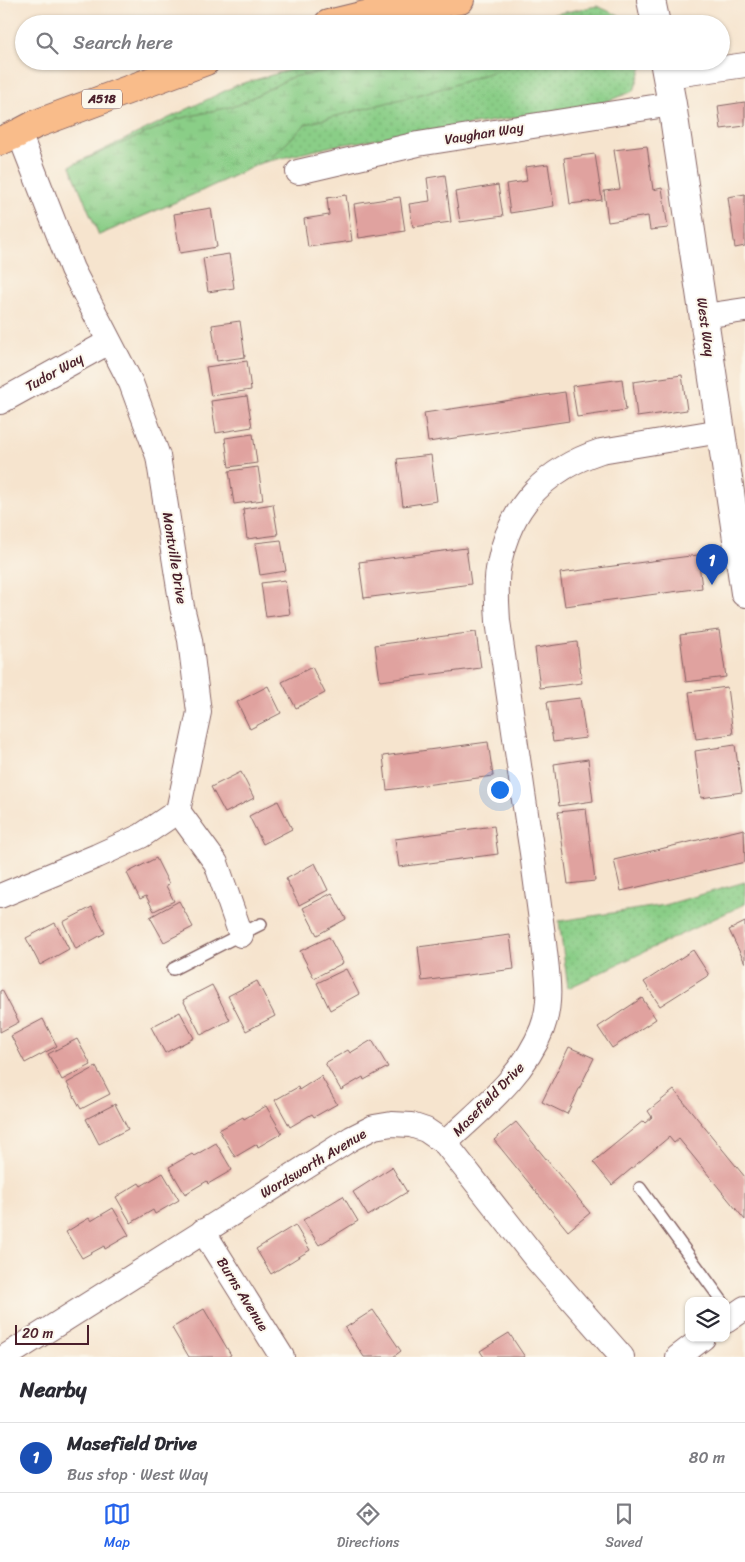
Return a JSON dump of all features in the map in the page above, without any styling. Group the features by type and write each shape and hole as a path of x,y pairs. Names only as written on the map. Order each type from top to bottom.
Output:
{"highway":[{"path":"366,15 460,0"},
{"name":"A518","path":"9,137 36,124 182,70"}],"street":[{"path":"651,0 654,15"},
{"path":"730,66 745,65"},
{"name":"West Way","path":"666,70 745,593"},
{"name":"Vaughan Way","path":"298,172 418,144 672,104"},
{"name":"Montville Drive","path":"9,137 72,269 131,383 158,456 182,607 190,640 199,712 178,811"},
{"path":"704,316 745,310"},
{"name":"Tudor Way","path":"0,402 109,342"},
{"name":"Masefield Drive","path":"445,1143 494,1096 519,1068 533,1049 548,1008 549,986 541,915 498,621 499,565 505,539 527,499 545,480 584,457 602,451 721,431"},
{"path":"0,896 141,836 178,811 216,863 251,929"},
{"name":"Wordsworth Avenue","path":"7,1356 352,1138 374,1127 392,1124 411,1125 426,1130 445,1143 537,1260 616,1355"},
{"name":"Burns Avenue","path":"203,1231 282,1357"},
{"path":"680,1355 698,1342"}],"lane":[{"path":"174,969 251,929"},
{"path":"640,1188 720,1297"}],"green space":[{"path":"597,6 618,15 550,15"},
{"path":"290,70 641,70 634,91 597,105 333,146 261,163 99,235 70,166 237,85"},
{"path":"331,70 498,70 447,87 306,124 271,158 199,192 99,235 70,166 178,119 238,105 292,77"},
{"path":"745,882 745,904 568,988 559,921 665,905"}],"building":[{"path":"745,102 745,126 721,129 718,106"},
{"path":"647,146 653,190 662,188 668,228 650,230 648,216 608,222 604,191 620,189 614,150"},
{"path":"595,154 602,200 570,204 564,158"},
{"path":"548,164 554,206 510,213 506,184 527,181 525,167"},
{"path":"445,175 451,222 413,227 409,204 430,201 427,178"},
{"path":"498,185 503,216 460,222 455,192"},
{"path":"745,194 745,246 735,248 728,197"},
{"path":"346,195 352,241 308,247 304,219 329,215 327,198"},
{"path":"400,197 405,231 359,238 354,204"},
{"path":"211,208 217,247 180,253 174,214"},
{"path":"229,254 234,288 208,292 203,258"},
{"path":"240,321 245,357 217,361 212,325"},
{"path":"247,361 251,390 211,396 206,367"},
{"path":"682,375 687,410 637,417 633,382"},
{"path":"622,379 626,410 577,417 572,386"},
{"path":"565,392 569,421 428,442 424,413"},
{"path":"247,396 252,427 216,433 211,401"},
{"path":"253,434 257,463 229,467 225,438"},
{"path":"431,455 437,501 403,506 397,459"},
{"path":"258,467 263,500 234,504 229,471"},
{"path":"273,504 278,535 247,539 243,509"},
{"path":"281,540 286,571 260,575 255,543"},
{"path":"466,548 471,584 364,598 359,562"},
{"path":"698,555 702,588 565,606 560,573"},
{"path":"285,580 290,614 266,617 261,583"},
{"path":"719,630 726,677 686,682 680,635"},
{"path":"476,632 481,668 380,681 375,645"},
{"path":"577,642 582,683 540,688 535,648"},
{"path":"312,667 325,693 296,708 282,682"},
{"path":"268,686 281,713 250,729 237,702"},
{"path":"727,687 733,734 696,739 689,692"},
{"path":"580,698 586,738 553,742 547,702"},
{"path":"488,742 493,776 387,790 383,756"},
{"path":"735,745 742,792 701,798 695,751"},
{"path":"588,759 593,801 559,806 554,764"},
{"path":"241,772 254,798 225,813 211,787"},
{"path":"278,801 292,829 263,844 249,816"},
{"path":"586,809 595,881 568,884 558,812"},
{"path":"494,826 498,854 399,867 395,839"},
{"path":"744,829 745,862 621,891 614,860"},
{"path":"156,858 169,884 166,886 174,901 154,911 146,896 140,899 127,873"},
{"path":"315,863 328,890 299,905 286,879"},
{"path":"332,893 346,919 317,935 303,908"},
{"path":"179,901 193,927 164,942 150,917"},
{"path":"92,907 105,933 76,949 63,922"},
{"path":"745,922 745,963 729,930"},
{"path":"55,923 69,949 40,965 26,938"},
{"path":"510,935 514,969 422,981 418,947"},
{"path":"329,937 343,963 314,978 300,951"},
{"path":"693,950 709,975 660,1006 644,982"},
{"path":"346,969 359,994 330,1010 317,983"},
{"path":"257,981 275,1016 246,1031 228,996"},
{"path":"212,985 230,1020 201,1035 183,1000"},
{"path":"2,990 19,1022 0,1032 0,991"},
{"path":"642,998 656,1019 612,1048 598,1027"},
{"path":"180,1012 194,1038 165,1053 151,1027"},
{"path":"43,1019 57,1046 25,1063 11,1036"},
{"path":"77,1039 91,1065 62,1080 48,1054"},
{"path":"372,1040 388,1067 364,1080 363,1077 341,1090 325,1063 348,1050 350,1053"},
{"path":"569,1047 594,1058 567,1114 542,1102"},
{"path":"96,1067 110,1094 81,1109 67,1083"},
{"path":"321,1076 337,1104 314,1117 312,1114 290,1127 275,1100 298,1087 299,1090"},
{"path":"674,1090 745,1177 745,1220 679,1139 674,1143 669,1137 612,1185 593,1162 643,1121 645,1123 652,1117 648,1111"},
{"path":"115,1104 128,1129 99,1144 86,1119"},
{"path":"266,1106 282,1133 258,1147 257,1144 235,1157 219,1130 243,1117 244,1119"},
{"path":"516,1122 590,1213 568,1231 494,1140"},
{"path":"216,1143 232,1170 208,1184 207,1181 185,1194 169,1167 192,1154 194,1156"},
{"path":"392,1167 407,1192 368,1216 353,1192"},
{"path":"163,1173 179,1200 155,1214 153,1210 131,1223 116,1197 139,1183 141,1186"},
{"path":"343,1196 358,1221 319,1245 303,1220"},
{"path":"113,1208 129,1235 105,1249 104,1246 82,1258 66,1232 89,1218 91,1221"},
{"path":"295,1225 310,1250 271,1274 256,1249"},
{"path":"204,1309 231,1355 227,1357 189,1357 172,1328"},
{"path":"373,1310 401,1351 393,1357 364,1357 345,1328"},
{"path":"509,1333 525,1357 484,1357 480,1351"}],"place":[{"name":"Masefield Drive","path":"712,585"}]}
